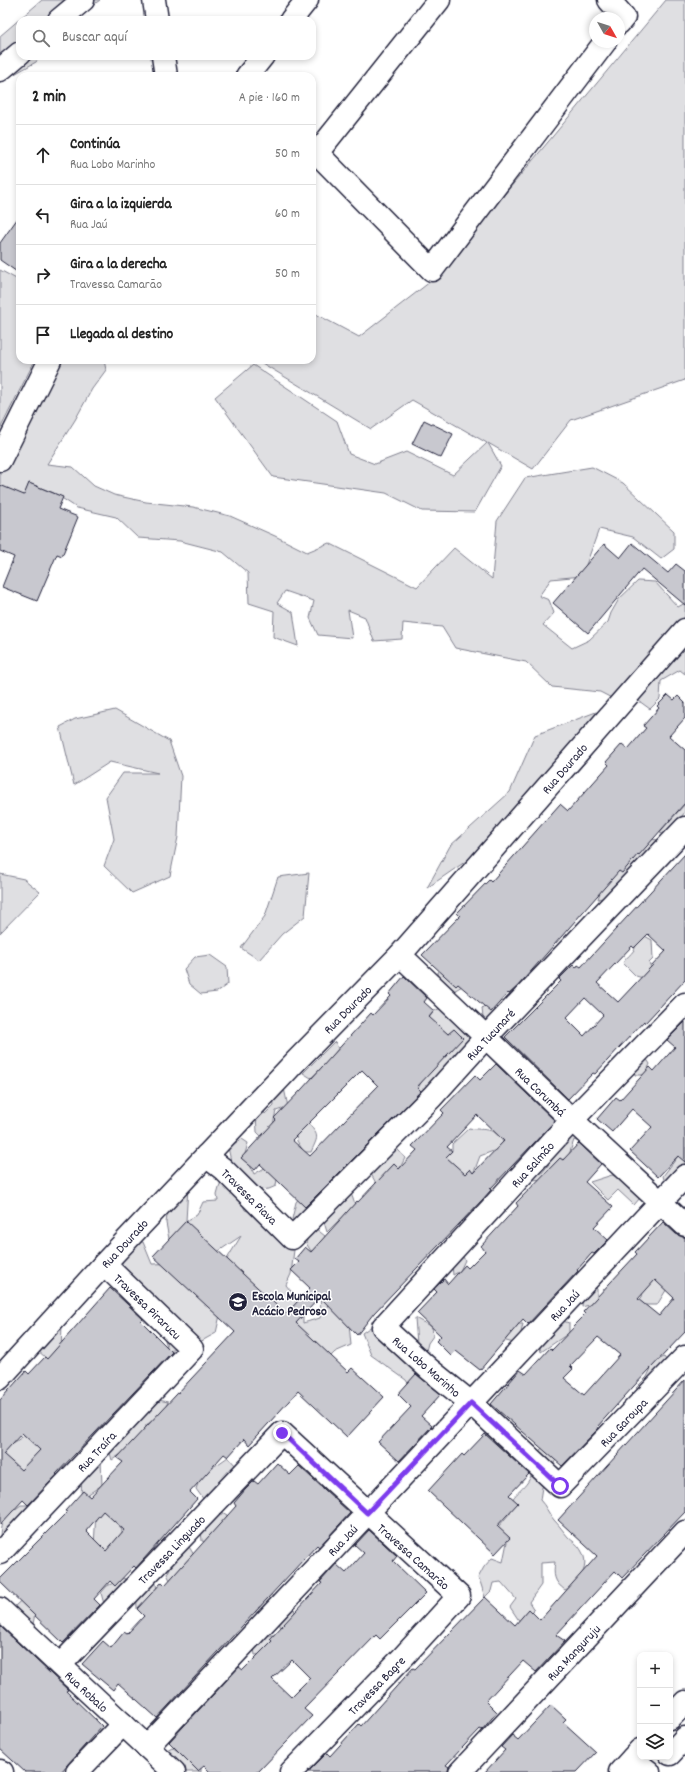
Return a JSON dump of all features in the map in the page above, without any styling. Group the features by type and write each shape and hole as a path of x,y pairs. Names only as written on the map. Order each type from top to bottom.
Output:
{"street":[{"path":"64,16 83,0"},
{"path":"154,0 156,16"},
{"path":"294,16 307,0"},
{"path":"439,0 317,153 432,270 600,48"},
{"path":"609,0 620,12"},
{"path":"0,70 16,56"},
{"path":"163,60 165,72"},
{"path":"250,72 260,60"},
{"path":"0,460 48,364"},
{"name":"Rua Dourado","path":"0,1378 104,1264 206,1156 297,1060 400,956 681,644"},
{"name":"Rua Tucunaré","path":"292,1238 432,1097 486,1037 685,828"},
{"name":"Rua Corumbá","path":"400,956 572,1120 685,1224"},
{"name":"Rua Salmão","path":"383,1328 572,1120 685,1004"},
{"name":"Travessa Piava","path":"206,1156 223,1168 292,1238"},
{"name":"Rua Jaú","path":"147,1747 685,1176"},
{"name":"Travessa Pirarucu","path":"104,1264 192,1349"},
{"name":"Rua Lobo Marinho","path":"383,1328 429,1370 471,1403 560,1486"},
{"name":"Rua Traíra","path":"0,1553 192,1349"},
{"name":"Rua Garoupa","path":"560,1486 685,1356"},
{"name":"Travessa Camarão","path":"282,1433 367,1513 459,1596"},
{"name":"Travessa Linguado","path":"60,1666 282,1433"},
{"name":"Rua Manguruju","path":"460,1772 685,1532"},
{"name":"Travessa Bagre","path":"291,1772 403,1657 459,1596"},
{"name":"Rua Robalo","path":"0,1609 174,1772"},
{"path":"673,1715 685,1702"},
{"path":"77,1772 123,1724"},
{"path":"673,1751 685,1738"},
{"path":"654,1772 665,1760"}],"shaded area":[{"path":"42,0 100,0 78,16 23,16"},
{"path":"666,0 685,0 685,380 571,420 533,469 488,443 501,466 475,512 422,511 386,493 273,477 215,397 253,365 337,421 349,454 375,464 406,452 453,475 487,443 412,400 371,429 264,364 316,364 316,314 359,337 435,278"},
{"path":"16,22 16,60 38,60 0,82 0,36"},
{"path":"0,270 16,279 16,364 33,364 0,429"},
{"path":"51,364 105,364 106,370 92,389 75,420 47,464 73,467 94,486 114,495 146,502 193,507 230,516 307,552 329,543 417,587 454,548 492,579 497,521 525,478 592,467 623,483 674,531 674,549 661,559 633,537 599,529 582,576 551,579 539,596 549,600 554,613 543,625 572,648 589,640 608,622 619,599 638,581 655,582 678,607 685,603 685,674 680,670 661,681 660,699 650,709 639,701 627,706 600,692 552,687 526,662 455,648 442,627 403,623 402,639 374,641 365,617 348,610 352,638 318,635 310,618 314,601 285,591 277,603 293,612 298,646 273,637 274,611 249,603 248,573 223,552 180,541 138,538 116,517 77,508 54,493 29,483 23,501 0,486 0,465"},
{"path":"115,710 169,741 181,776 178,837 170,876 132,893 104,866 114,839 106,797 123,773 158,773 110,762 74,785 60,727 75,719"},
{"path":"596,712 616,723 589,758 561,790 547,774 472,857 427,888 450,846 510,792 535,735"},
{"path":"685,804 685,812 667,835 660,832"},
{"path":"646,839 660,840 612,896 598,899 602,886"},
{"path":"309,873 305,916 282,934 259,960 241,948 265,916 278,877"},
{"path":"0,874 24,879 40,892 0,933"},
{"path":"643,935 652,940 653,959 649,963 651,967 643,978 636,976 623,963 633,952"},
{"path":"210,955 227,967 228,984 217,992 201,994 189,984 184,969 195,957"},
{"path":"453,965 469,982 452,992 439,988 438,972"},
{"path":"494,997 503,1001 508,1013 484,1028 482,1008"},
{"path":"445,1006 469,1027 471,1047 431,1093 416,1092 434,1059 451,1051 462,1036 421,1029 434,1011"},
{"path":"335,1041 338,1049 330,1060 311,1078 303,1073"},
{"path":"646,1058 650,1064 645,1075 635,1075 633,1063"},
{"path":"284,1088 288,1107 276,1111 272,1129 262,1137 257,1132 256,1114 262,1108 265,1114 274,1105 273,1097"},
{"path":"584,1118 588,1146 574,1140 568,1158 557,1161 543,1179 533,1180 519,1170 520,1150 530,1149 540,1159 541,1174 549,1164 547,1123 556,1120 565,1126"},
{"path":"307,1122 316,1133 316,1139 311,1152 304,1152 297,1141 296,1136"},
{"path":"469,1128 493,1131 503,1142 496,1150 480,1156 474,1172 466,1175 450,1165 446,1157 452,1151 452,1144"},
{"path":"242,1139 248,1143 245,1154 254,1174 270,1165 278,1172 276,1186 269,1189 257,1190 233,1171 228,1147"},
{"path":"393,1144 405,1158 400,1168 377,1185 371,1174"},
{"path":"685,1147 685,1174 665,1183 663,1176"},
{"path":"332,1171 345,1182 356,1208 338,1221 327,1232 324,1222 338,1208 336,1199 322,1189"},
{"path":"223,1174 233,1182 245,1210 297,1226 291,1274 286,1285 303,1306 303,1323 320,1318 321,1287 349,1324 351,1345 335,1352 324,1363 227,1259 241,1236 204,1261 195,1236 169,1239 166,1223 169,1198 188,1187 186,1221 197,1215 203,1202 218,1201 217,1195"},
{"path":"612,1175 617,1177 640,1198 634,1205 618,1190 608,1200 590,1182"},
{"path":"300,1197 311,1200 313,1213 303,1223 292,1219 296,1202"},
{"path":"315,1228 325,1236 325,1246 311,1251 306,1243 310,1232"},
{"path":"130,1242 143,1242 152,1264 188,1263 220,1315 216,1333 198,1343 168,1350 164,1337 131,1310 121,1299 122,1263"},
{"path":"458,1250 465,1260 460,1271 453,1275 451,1255"},
{"path":"654,1270 671,1282 657,1305 646,1305 641,1318 632,1293 639,1300 642,1297 644,1285"},
{"path":"594,1286 597,1289 597,1300 582,1307 583,1292"},
{"path":"415,1318 432,1327 433,1336 428,1343 421,1371 409,1385 406,1380 371,1355 362,1333 379,1321 398,1324 409,1344 417,1344"},
{"path":"563,1321 569,1323 569,1333 541,1352 538,1340"},
{"path":"62,1322 61,1355 46,1361 45,1357 37,1350"},
{"path":"514,1324 523,1324 520,1337 514,1343 502,1340"},
{"path":"664,1357 669,1364 643,1393 636,1388 647,1377 654,1362"},
{"path":"158,1360 165,1377 149,1398 168,1402 162,1415 146,1425 144,1439 112,1460 109,1450 127,1420 120,1406"},
{"path":"31,1431 45,1445 25,1469 10,1476 0,1465 6,1448"},
{"path":"542,1448 561,1453 555,1461 553,1468 557,1485 542,1487 540,1500 568,1537 580,1548 585,1562 579,1578 565,1590 556,1581 554,1571 555,1562 541,1563 541,1585 529,1602 534,1610 524,1621 520,1622 510,1607 516,1599 501,1582 493,1583 491,1591 485,1597 478,1578 484,1567 492,1558 503,1562 507,1542 498,1527 510,1513 512,1500 528,1482 533,1472 537,1454"},
{"path":"228,1457 236,1466 217,1509 227,1515 222,1535 213,1544 202,1541 201,1531 204,1500 196,1489 202,1472"},
{"path":"101,1460 102,1485 81,1499 82,1471"},
{"path":"21,1505 31,1505 0,1543 3,1521"},
{"path":"107,1506 118,1508 123,1537 116,1557 94,1545 96,1513"},
{"path":"185,1540 197,1560 171,1582 167,1574"},
{"path":"124,1578 129,1587 104,1604 101,1593 107,1586"},
{"path":"147,1578 156,1583 157,1593 137,1609 136,1585"},
{"path":"31,1591 36,1608 32,1630 57,1671 51,1672 40,1648 21,1644 14,1635 14,1607"},
{"path":"271,1594 275,1599 294,1608 296,1618 266,1654 255,1655 254,1648 268,1635 274,1635 281,1629 277,1614 255,1612"},
{"path":"172,1747 201,1768 201,1772 182,1772 168,1759 167,1750"}],"building":[{"path":"16,221 16,271 0,260 0,243"},
{"path":"424,420 453,434 441,458 412,444"},
{"path":"29,483 63,497 58,509 78,517 62,556 57,554 37,601 2,587 14,557 0,551 0,485 24,495"},
{"path":"632,543 668,573 676,564 685,571 685,605 642,569 588,633 553,603 604,544 620,558"},
{"path":"668,695 674,700 678,696 685,703 685,718 669,736 685,750 685,803 622,873 619,871 518,986 509,994 508,993 491,1012 458,984 456,986 422,955 460,916 457,913 489,880 491,882 560,804 568,811 609,765 606,762 622,744 628,749 646,728 643,726 659,708 657,706"},
{"path":"685,854 685,980 645,1023 644,1021 595,1074 593,1073 568,1099 505,1037 561,981 559,979 573,965 576,968 578,965 581,967","holes":["648,934 666,951 618,1002 597,983 632,946 634,948","585,998 603,1015 584,1036 566,1018"]},
{"path":"404,976 427,998 424,1002 434,1011 429,1017 448,1034 454,1029 463,1038 417,1087 421,1091 305,1207 260,1164 255,1170 241,1158 276,1120 274,1118 371,1013 373,1015 391,996 389,994","holes":["362,1070 378,1086 310,1156 292,1140"]},
{"path":"685,1022 685,1162 678,1156 658,1177 630,1151 652,1127 632,1109 612,1132 597,1119 616,1097 620,1100 650,1067 654,1071 675,1047 667,1040"},
{"path":"496,1064 555,1121 374,1313 357,1335 320,1297 296,1323 348,1372 352,1368 384,1397 347,1437 298,1391 249,1445 244,1439 228,1457 224,1454 190,1492 197,1499 136,1568 134,1566 115,1586 110,1581 94,1599 100,1605 63,1643 0,1582 0,1579 67,1512 65,1511 83,1491 90,1497 123,1462 117,1458 235,1332 153,1256 186,1221 286,1314 310,1288 291,1270 299,1262 295,1259 305,1247 311,1252 357,1201 358,1202 394,1164 399,1169 417,1150 412,1146 444,1113 441,1110 475,1075 480,1080","holes":["477,1115 504,1141 473,1173 470,1169 465,1174 446,1157 452,1151 447,1147","103,1511 124,1530 106,1551 86,1531"]},
{"path":"579,1143 601,1164 585,1182 613,1207 594,1227 608,1240 594,1254 592,1253 577,1270 578,1271 528,1324 523,1319 480,1370 456,1351 451,1356 436,1341 441,1336 417,1313 437,1292 434,1289 444,1279 448,1284 465,1265 468,1268 485,1251 481,1246 518,1206 516,1203 560,1158 563,1160"},
{"path":"663,1222 676,1234 685,1237 685,1332 597,1427 599,1428 562,1466 491,1404 520,1370 526,1374 550,1348 552,1350 576,1325 575,1324 585,1314 583,1312 637,1254 635,1252","holes":["655,1280 674,1298 659,1316 638,1299","598,1337 620,1355 584,1395 564,1378 573,1369 570,1366"]},
{"path":"110,1288 143,1319 141,1321 172,1352 28,1505 23,1500 0,1525 0,1400 26,1371 29,1374 45,1357 47,1359","holes":["22,1433 40,1450 21,1470 3,1454"]},
{"path":"416,1374 441,1394 421,1416 432,1426 399,1461 378,1442 411,1407 398,1394"},
{"path":"685,1380 685,1512 622,1578 615,1571 556,1635 565,1641 536,1672 523,1661 486,1701 497,1712 482,1730 480,1729 446,1765 449,1767 448,1772 308,1772 327,1753 330,1756 359,1724 361,1726 413,1668 415,1669 485,1597 515,1625 529,1609 540,1620 597,1556 558,1520"},
{"path":"485,1434 529,1474 509,1495 518,1503 497,1526 510,1538 495,1554 428,1491 462,1454 464,1456"},
{"path":"277,1463 290,1475 299,1466 350,1513 319,1547 317,1545 157,1718 118,1683 113,1690 82,1664 103,1641 111,1648 124,1632 127,1634 144,1616 137,1609 162,1582 165,1585 236,1506 234,1503 245,1490 254,1481 258,1484"},
{"path":"369,1530 397,1556 393,1561 426,1593 380,1639 376,1635 304,1709 312,1716 258,1772 210,1772 204,1766 198,1771 169,1742 239,1667 243,1670 272,1641 270,1639 322,1583 320,1582 336,1564 346,1573 364,1553 355,1545","holes":["292,1660 310,1678 291,1697 272,1679"]},
{"path":"0,1626 68,1690 66,1691 102,1726 61,1772 25,1772 0,1749"},
{"path":"551,1705 566,1719 563,1722 596,1752 577,1772 485,1772 505,1750 501,1747 512,1735 518,1740"}],"place":[{"name":"Escola Municipal Acácio Pedroso","path":"238,1302"}],"route":[{"path":"282,1433 367,1513 471,1403 560,1486"}]}
